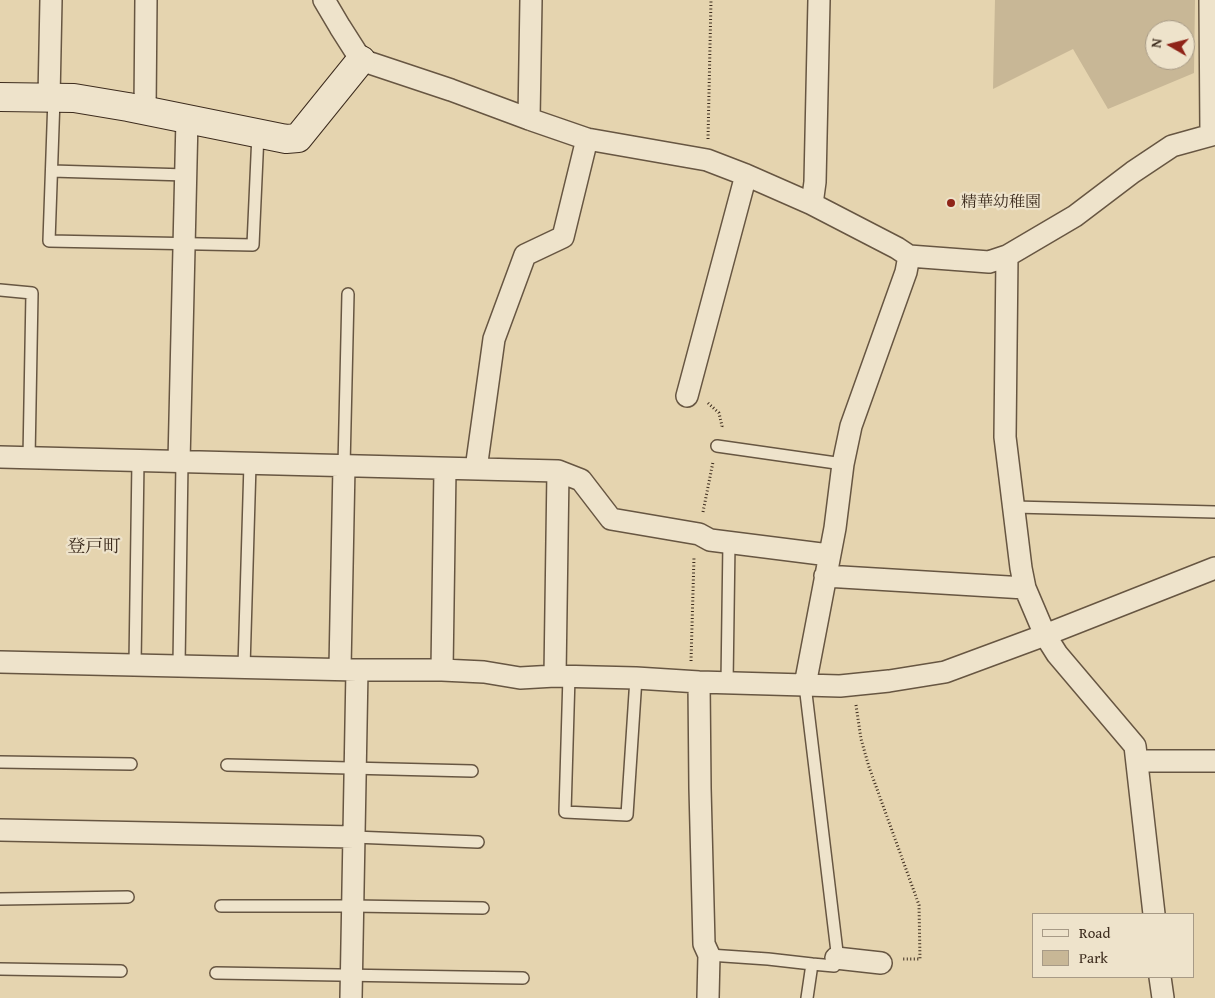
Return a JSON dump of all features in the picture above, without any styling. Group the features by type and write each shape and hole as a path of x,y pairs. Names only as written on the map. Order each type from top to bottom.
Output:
{"street":[{"path":"51,0 52,98"},
{"path":"145,110 146,0"},
{"path":"324,0 361,60 587,139 708,160 812,204 909,256 989,262 1007,256 1075,216 1133,172 1172,146 1213,134 1210,0"},
{"path":"529,119 531,0"},
{"path":"812,204 816,182 819,0"},
{"path":"0,97 74,98 145,110 258,134 286,139 298,138 361,60"},
{"path":"180,462 187,119"},
{"path":"476,469 494,339 525,255 564,238 587,139"},
{"path":"687,396 746,175"},
{"path":"805,685 835,528 843,464 851,426 906,272 909,256"},
{"path":"1007,256 1006,436 1021,568 1026,588 1045,635 1057,654 1135,746 1154,913"},
{"path":"0,458 558,471 581,480 611,519 698,534 710,540 729,542 827,566 1026,588"},
{"path":"344,466 349,669 355,768 351,998"},
{"path":"442,670 445,469"},
{"path":"558,471 562,676"},
{"path":"0,662 442,670 484,672 520,678 562,676 840,686 889,682 945,672 1215,568"},
{"path":"698,682 704,944 709,956 708,998"},
{"path":"1137,761 1215,760"},
{"path":"0,830 354,837"},
{"path":"836,958 880,963"},
{"path":"1160,978 1163,998"}],"lane":[{"path":"52,98 52,171 49,241 253,245 258,134"},
{"path":"52,171 186,175"},
{"path":"0,290 32,293 28,458"},
{"path":"344,466 348,294"},
{"path":"717,446 843,464"},
{"path":"135,664 138,461"},
{"path":"179,665 180,462"},
{"path":"244,667 250,464"},
{"path":"1014,507 1215,512"},
{"path":"727,683 729,542"},
{"path":"562,676 565,812 627,815 636,678"},
{"path":"709,956 768,959 834,966 837,952 805,685"},
{"path":"0,762 131,764"},
{"path":"226,765 472,771"},
{"path":"354,837 478,842"},
{"path":"0,899 128,897"},
{"path":"221,906 483,908"},
{"path":"807,998 812,964"},
{"path":"0,969 121,971"},
{"path":"216,973 523,978"}],"path":[{"path":"708,160 711,0"},
{"path":"852,685 861,739 869,767 919,906 920,959"}],"green space":[{"path":"995,0 1195,0 1195,20 1145,20 1145,70 1194,70 1194,73 1108,109 1073,49 993,89"}],"place":[{"name":"精華幼稚園","path":"951,203"}],"district":[{"name":"登戸町","path":"94,547"}]}
